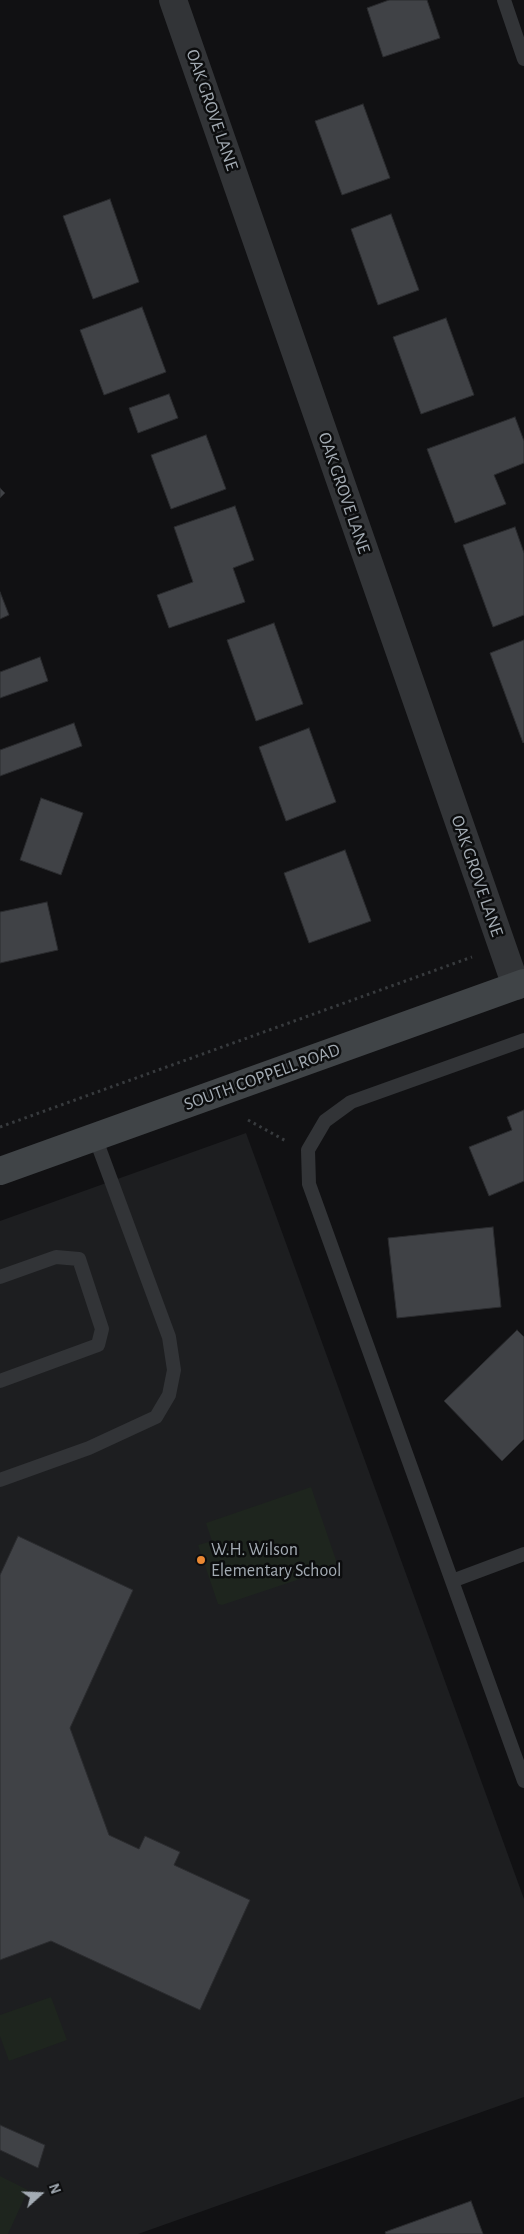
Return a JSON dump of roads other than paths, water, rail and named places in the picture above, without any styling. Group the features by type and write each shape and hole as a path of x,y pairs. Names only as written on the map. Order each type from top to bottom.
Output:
{"street":[{"name":"OAK GROVE LANE","path":"173,0 502,946 520,985"},
{"name":"SOUTH COPPELL ROAD","path":"0,1171 520,985"}],"lane":[{"path":"504,0 524,59"},
{"path":"524,1040 351,1102 325,1121 308,1150 309,1184 524,1780"},
{"path":"0,1480 89,1448 156,1416 169,1395 174,1370 169,1337 95,1137"},
{"path":"0,1277 56,1257 79,1259 102,1329 98,1345 0,1380"},
{"path":"452,1581 524,1554"}],"place":[{"name":"W.H. Wilson Elementary School","path":"201,1560"}]}
